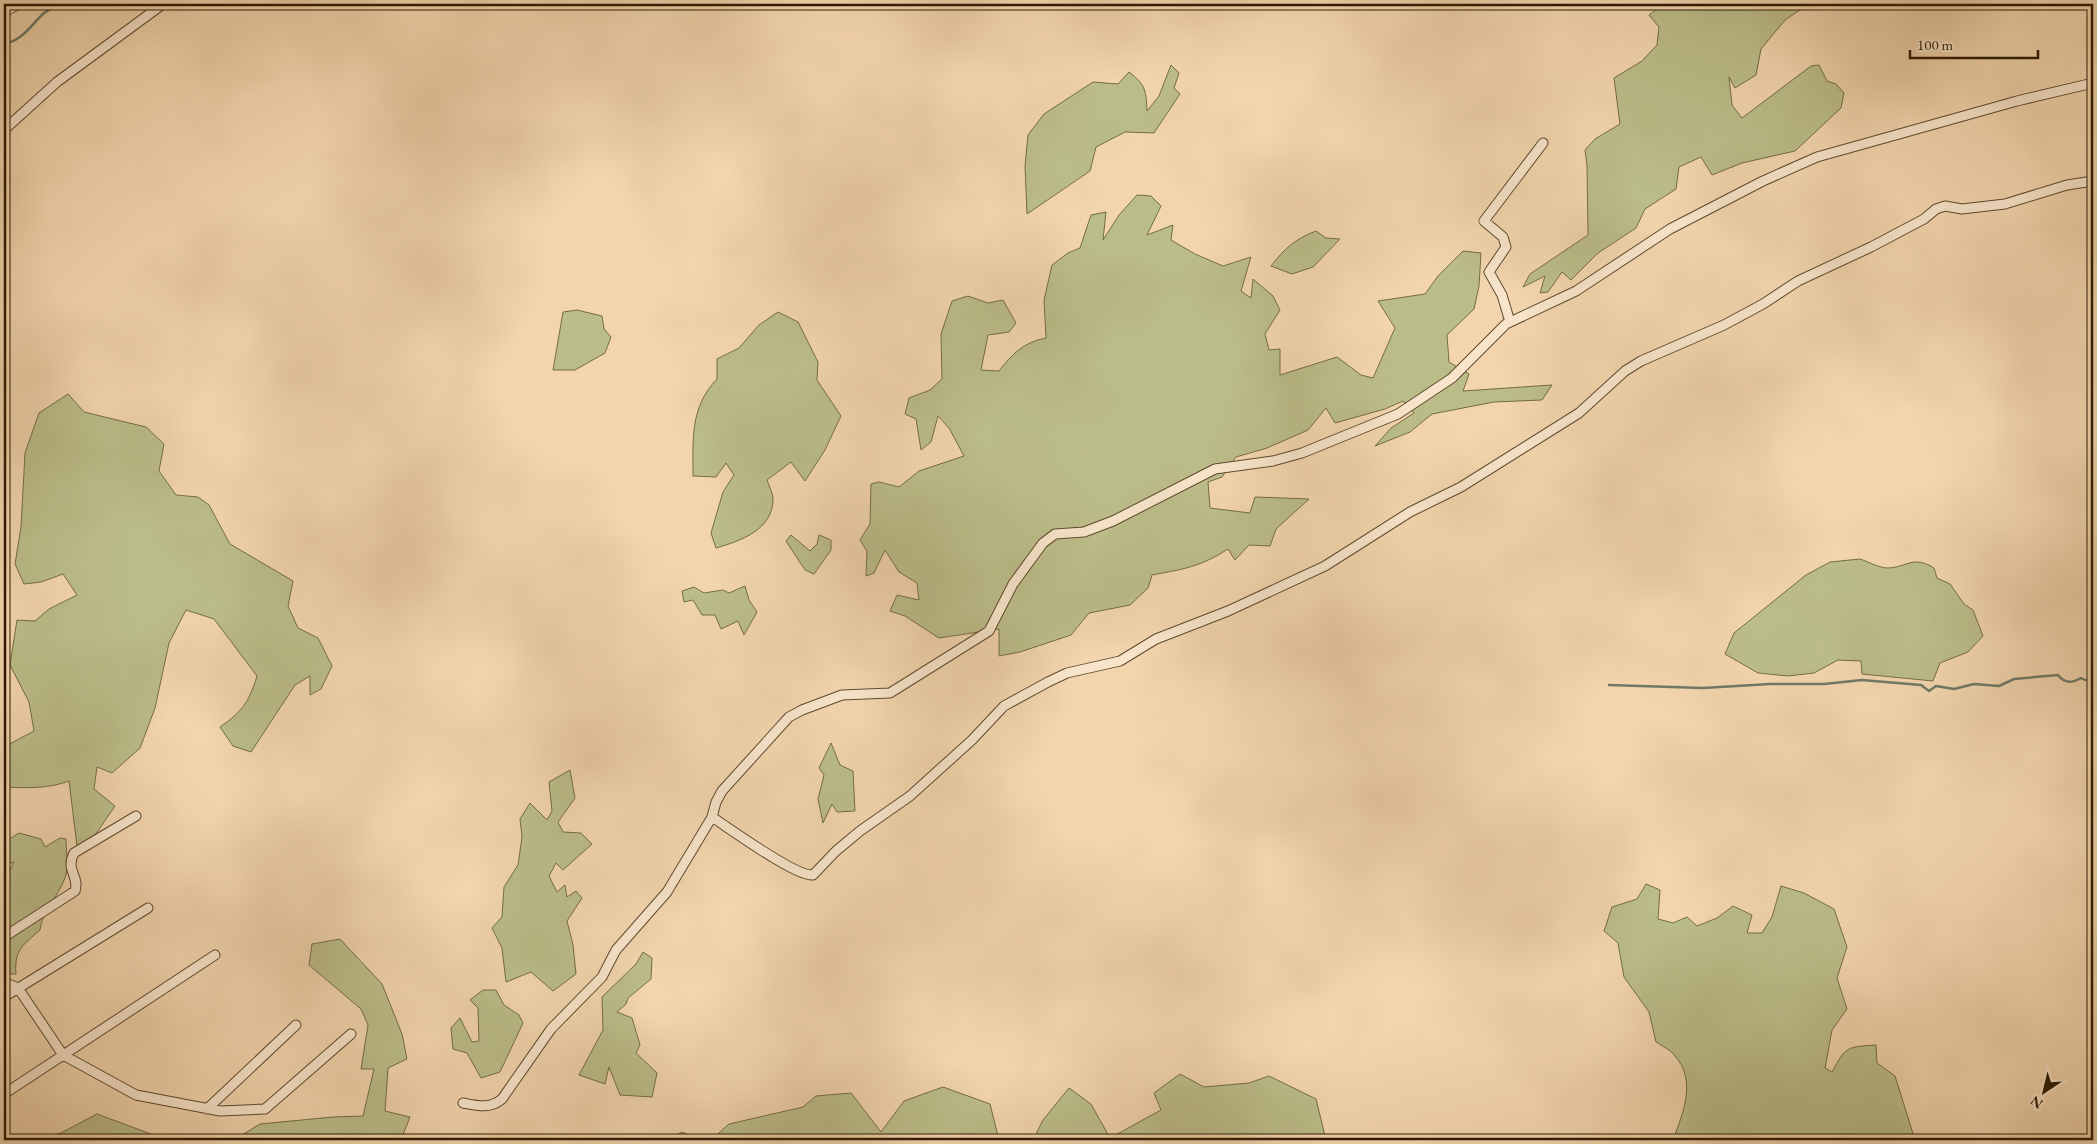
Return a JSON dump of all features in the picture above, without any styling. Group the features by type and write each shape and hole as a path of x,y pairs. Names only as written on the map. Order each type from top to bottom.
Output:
{"street":[{"path":"4,12 19,4"},
{"path":"4,130 57,82 163,4"},
{"path":"463,1103 485,1107 495,1105 502,1099 551,1029 602,977 616,950 634,926 667,892 712,817 716,802 722,791 790,717 802,710 842,695 890,693 989,631 1013,584 1043,543 1055,534 1084,532 1113,521 1215,468 1273,461 1302,453 1398,414 1452,378 1490,338 1510,322 1576,290 1670,229 1763,181 1817,157 2017,101 2093,83"},
{"path":"1510,322 1502,295 1490,272 1506,247 1504,237 1484,221 1543,143"},
{"path":"712,817 787,866 807,875 813,875 860,830 910,796 972,740 1004,706 1048,682 1068,673 1120,661 1156,638 1228,611 1325,566 1410,512 1461,487 1578,413 1610,384 1641,362 1724,325 1763,304 1798,281 1871,247 1924,219 1936,209 1945,206 1962,209 2005,204 2067,185 2093,181"},
{"path":"4,937 75,891 76,880 70,866 74,853 136,816"},
{"path":"4,997 148,908"},
{"path":"4,1094 215,955"},
{"path":"4,982 18,988 63,1055 136,1095 220,1111 265,1109 351,1034"},
{"path":"207,1109 296,1025"}],"green space":[{"path":"1663,4 1809,4 1785,20 1761,49 1756,75 1735,88 1729,77 1732,105 1742,118 1811,66 1819,65 1827,81 1836,84 1844,93 1841,108 1795,151 1742,163 1712,175 1701,157 1679,167 1676,189 1645,209 1636,228 1598,253 1571,280 1562,272 1548,292 1540,293 1545,276 1523,287 1530,274 1588,235 1585,150 1595,139 1620,124 1614,78 1642,61 1657,45 1659,27 1649,15"},
{"path":"1171,65 1179,73 1174,88 1180,94 1154,133 1125,132 1096,147 1090,171 1027,214 1025,166 1028,135 1044,114 1093,82 1118,84 1129,72 1139,81 1144,89 1147,111 1159,96"},
{"path":"1137,195 1151,196 1161,206 1147,235 1173,225 1171,240 1195,254 1223,266 1251,257 1241,291 1251,298 1253,279 1273,296 1280,310 1265,334 1269,350 1280,349 1280,375 1337,357 1361,375 1373,378 1395,328 1378,301 1425,294 1438,276 1463,251 1481,253 1479,286 1474,309 1447,335 1449,362 1469,374 1463,391 1552,385 1542,400 1494,402 1432,414 1410,432 1375,446 1391,428 1414,413 1403,401 1385,409 1335,423 1326,408 1308,430 1267,448 1236,457 1222,477 1208,482 1210,508 1250,513 1255,497 1309,499 1276,529 1270,546 1249,545 1235,560 1228,549 1209,560 1192,566 1152,575 1148,588 1130,605 1089,613 1071,635 1020,652 999,656 999,629 939,638 905,616 890,611 897,595 919,600 917,583 899,572 885,550 874,573 866,576 867,551 860,540 870,524 871,484 879,482 899,487 919,471 964,456 949,428 938,416 931,442 921,450 916,419 905,414 909,398 930,390 942,379 941,334 952,301 968,296 988,303 1003,300 1016,323 1009,332 988,335 981,370 999,371 1019,350 1031,342 1046,338 1044,300 1052,265 1068,253 1080,248 1091,215 1106,212 1103,240 1119,215"},
{"path":"1316,231 1326,238 1340,239 1313,267 1292,274 1271,266 1290,245"},
{"path":"577,310 602,316 604,329 611,337 605,353 575,370 553,370 563,312"},
{"path":"778,312 798,322 818,362 817,380 841,416 825,450 805,481 791,462 767,480 773,499 772,510 767,519 754,533 716,548 711,533 723,492 734,475 726,463 716,477 693,476 693,436 698,412 708,390 717,379 717,359 739,348 759,325"},
{"path":"68,394 84,412 146,427 164,444 159,471 176,495 198,497 209,505 230,544 293,581 288,606 298,628 318,638 332,666 321,689 310,695 310,676 295,685 251,752 233,746 220,727 244,706 257,676 214,619 186,610 169,643 155,708 140,748 112,773 97,767 94,789 115,806 91,841 77,846 69,781 45,787 4,787 4,747 34,731 29,702 10,665 17,620 35,621 49,609 77,595 63,574 41,582 24,584 15,564 21,527 25,453 39,413"},
{"path":"791,535 810,551 817,544 819,535 831,540 831,550 814,574 805,570 786,541"},
{"path":"1860,559 1885,568 1921,562 1934,568 1937,578 1950,584 1964,604 1973,610 1983,636 1968,652 1940,663 1933,681 1862,674 1861,661 1838,660 1814,673 1788,676 1758,673 1725,654 1734,633 1806,575 1830,562"},
{"path":"745,586 749,600 757,612 744,635 738,621 721,629 715,615 702,615 693,600 684,602 682,591 694,587 704,593 723,590 729,593"},
{"path":"831,743 840,765 853,771 855,811 837,812 832,804 823,823 818,799 824,775 819,768"},
{"path":"570,770 575,798 558,822 563,832 581,833 592,844 563,870 556,863 549,876 557,892 565,885 567,897 576,891 582,898 567,921 573,945 576,974 553,991 531,972 506,982 502,948 492,928 502,917 504,887 518,865 522,837 520,819 530,803 547,820 552,811 549,782"},
{"path":"19,833 41,839 45,847 60,838 66,839 67,869 62,885 41,923 40,930 24,944 18,953 16,974 4,974 4,882 14,862 4,865 4,842"},
{"path":"1646,884 1660,890 1658,919 1673,923 1687,917 1697,926 1717,918 1733,906 1752,915 1747,933 1762,933 1772,917 1781,886 1804,893 1834,909 1847,947 1837,978 1847,1009 1832,1030 1825,1068 1832,1072 1841,1057 1848,1050 1859,1046 1876,1045 1877,1063 1895,1076 1915,1140 1673,1140 1681,1119 1686,1097 1687,1086 1682,1066 1669,1050 1656,1042 1649,1012 1624,977 1618,943 1604,931 1612,907 1637,899"},
{"path":"340,939 382,984 402,1034 407,1059 388,1068 385,1111 410,1117 401,1140 234,1140 260,1124 363,1116 374,1069 361,1069 368,1025 361,1009 309,965 312,944"},
{"path":"643,952 652,958 651,979 628,998 626,1004 617,1012 632,1018 640,1045 636,1053 657,1073 652,1097 620,1095 609,1067 605,1084 579,1075 603,1030 602,997 636,964"},
{"path":"483,990 496,990 504,1005 519,1015 523,1023 500,1072 481,1078 467,1053 453,1049 451,1028 460,1018 472,1042 479,1041 478,1008 470,1000"},
{"path":"1180,1074 1204,1087 1249,1083 1269,1076 1316,1099 1326,1140 1033,1140 1043,1120 1069,1088 1091,1104 1110,1138 1161,1110 1154,1093"},
{"path":"943,1087 990,1104 999,1140 711,1140 729,1124 803,1107 816,1096 851,1093 881,1132 904,1101"},
{"path":"97,1114 167,1140 39,1140 61,1133"},
{"path":"682,1132 700,1140 666,1140"}],"waterway":[{"path":"4,44 11,42 26,32 44,13 62,4"},
{"path":"1609,685 1703,688 1770,684 1824,684 1862,680 1921,685 1929,691 1936,686 1954,689 1974,684 1999,686 2014,679 2058,675 2063,680 2069,682 2081,678 2093,680"}]}
